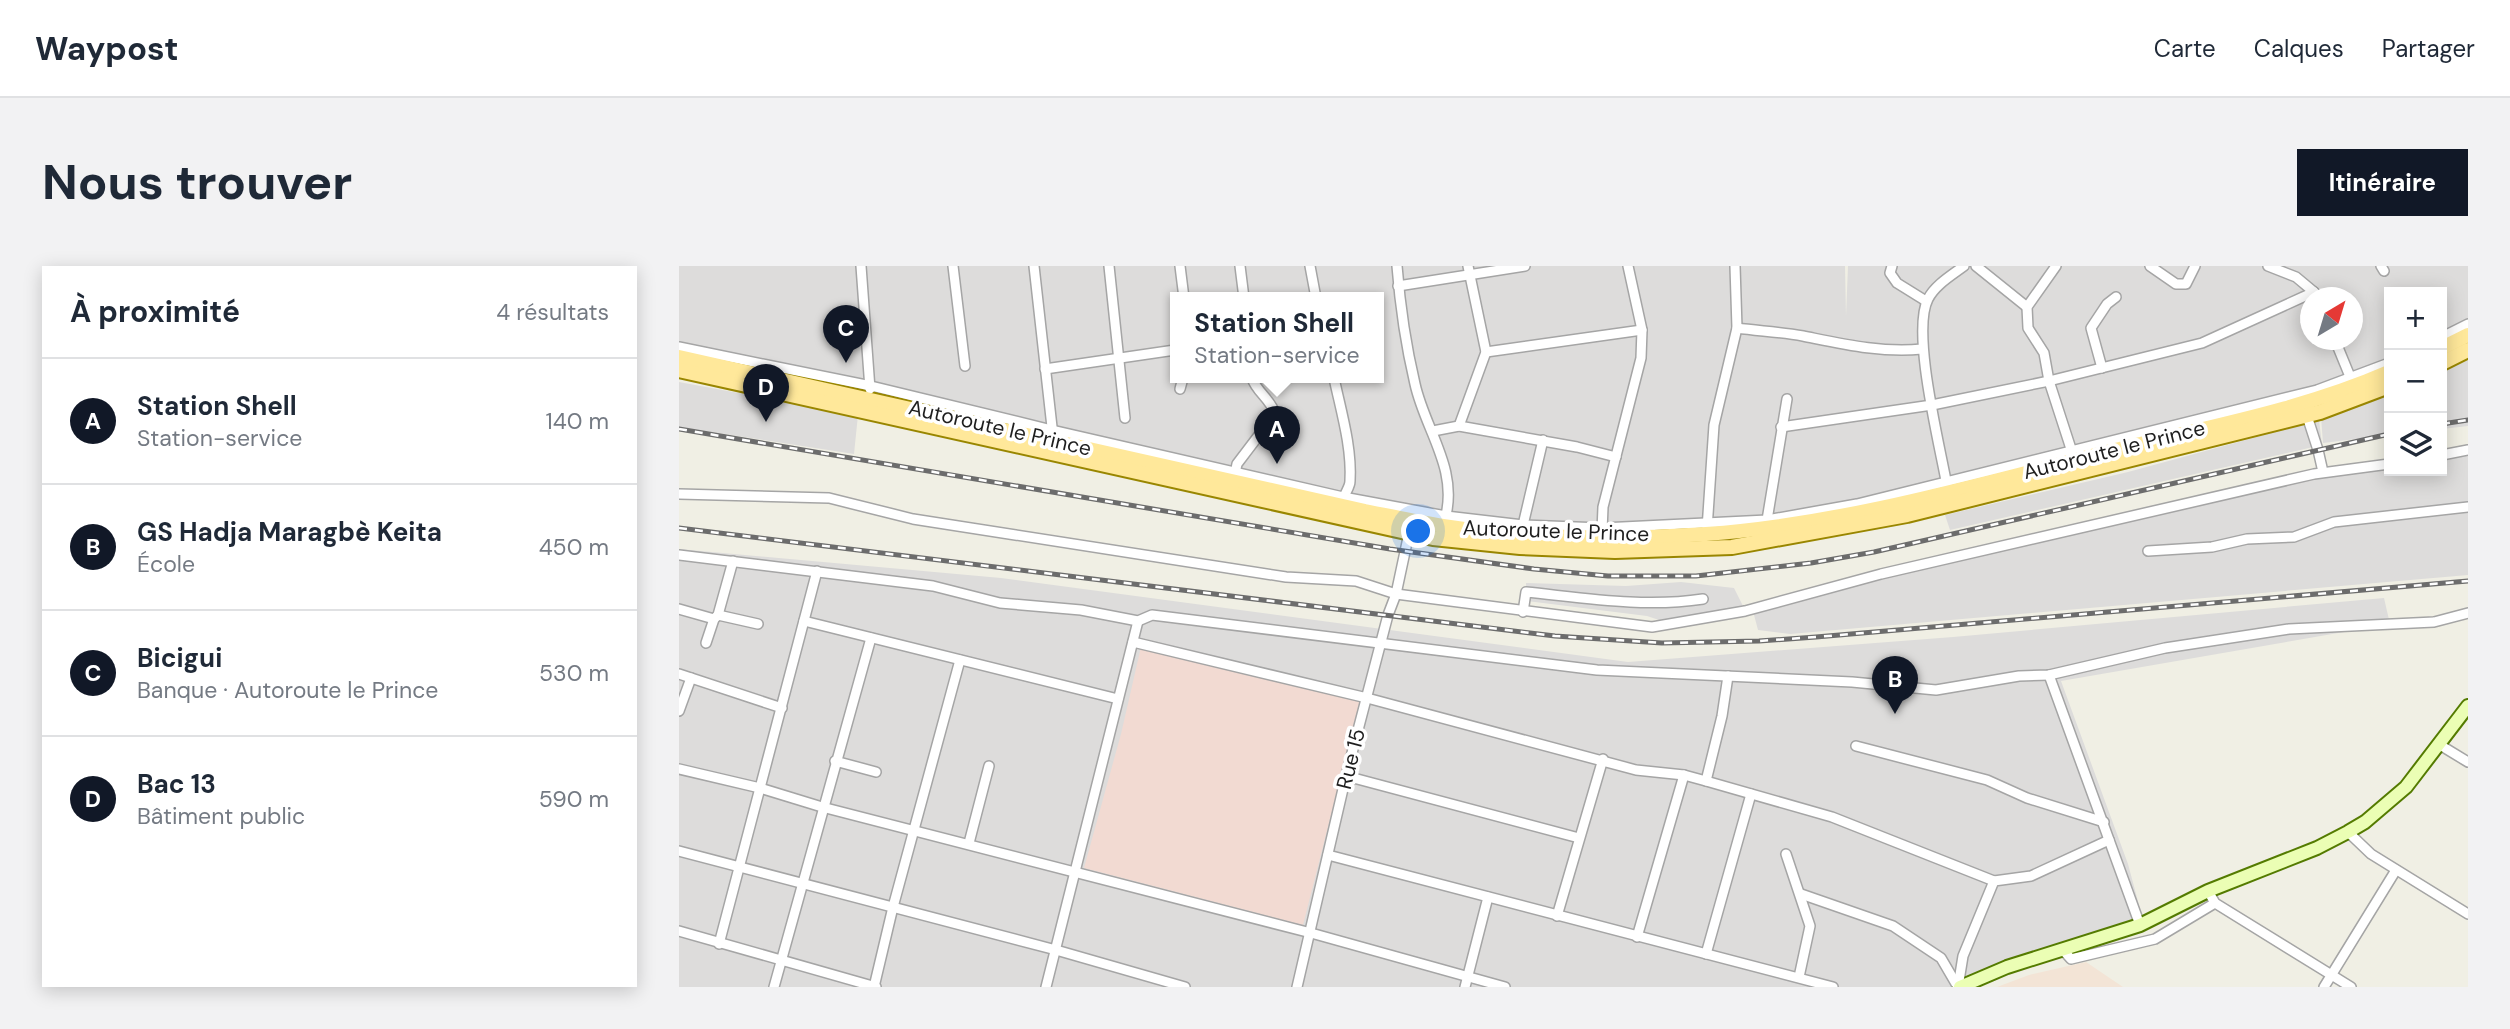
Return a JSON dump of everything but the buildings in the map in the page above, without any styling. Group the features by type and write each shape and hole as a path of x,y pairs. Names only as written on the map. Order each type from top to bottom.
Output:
{"main road":[{"path":"2447,346 2468,335"},
{"path":"2447,361 2468,351"},
{"name":"Autoroute le Prince","path":"679,356 870,392 1343,501 1521,534 1707,529 1812,521 2073,455 2317,400 2384,374"},
{"name":"Autoroute le Prince","path":"679,370 1433,538 1520,547 1615,551 1733,547 1907,515 2307,416 2384,388"},
{"path":"1959,987 2007,967 2140,925 2208,891 2317,848 2348,832 2365,822 2406,786 2468,706"}],"street":[{"path":"679,347 870,392 861,266"},
{"path":"953,266 965,366"},
{"path":"1034,266 1053,436"},
{"path":"1109,266 1125,418"},
{"path":"1180,266 1183,292"},
{"path":"1240,266 1243,292"},
{"path":"1310,266 1315,292"},
{"path":"1397,266 1415,386 1449,481 1445,521 1602,532 1603,507 1638,376 1642,330 1628,266"},
{"path":"1398,286 1469,271 1525,266"},
{"path":"1732,266 1737,328 1714,425 1707,529 1947,486 1922,349 1926,301 1932,291 1963,266"},
{"path":"1892,266 1890,273 1897,283 1926,301"},
{"path":"1976,266 2027,307"},
{"path":"2056,266 2027,307 2028,328 2044,354 2049,381 2073,455 2317,390 2384,365"},
{"path":"2150,266 2176,284 2186,284 2195,266"},
{"path":"2268,266 2296,277 2307,287"},
{"path":"1459,426 1486,352 1469,271"},
{"path":"2102,368 2091,328 2107,304 2116,297"},
{"path":"1781,427 1932,405 2049,381 2202,343 2300,302"},
{"path":"2447,334 2468,324"},
{"path":"1737,328 1801,335 1839,345 1895,352 1922,349"},
{"path":"1486,352 1642,330"},
{"path":"2339,350 2351,379"},
{"path":"1045,369 1170,352"},
{"path":"1180,388 1182,383"},
{"path":"1234,477 1237,464 1275,414 1273,406 1254,383"},
{"path":"1335,383 1350,469 1350,485 1343,501"},
{"path":"1767,520 1787,399"},
{"path":"2307,416 2323,472"},
{"path":"1433,431 1459,426 1543,440 1616,457"},
{"path":"1523,525 1543,440"},
{"path":"2447,454 2468,450"},
{"path":"679,494 829,498 913,519 1286,577 1356,581 1396,594 1652,627 1745,611 1881,574 2323,472 2384,465"},
{"path":"2148,551 2212,547 2247,539 2294,537 2334,522 2468,507"},
{"name":"Rue 15","path":"1297,987 1346,776 1396,594 1409,533"},
{"path":"679,555 933,586 1000,603 1081,610 1138,621 1152,615 1597,670 1852,682 1936,690 2019,676 2049,675 2165,648 2289,629 2434,622 2468,613"},
{"path":"706,643 733,561"},
{"path":"719,944 817,571"},
{"path":"1523,612 1526,592 1632,603 1680,603 1703,599"},
{"path":"679,609 758,624"},
{"path":"804,621 1118,699"},
{"path":"1046,987 1138,621"},
{"path":"774,987 871,638"},
{"path":"1133,642 1367,698 1636,769 1684,775 1706,781 1832,817 1994,881 2031,876 2109,839"},
{"path":"679,932 875,987 893,907 960,660"},
{"path":"679,674 782,708"},
{"path":"2049,675 2140,925"},
{"path":"1706,781 1722,716 1728,676"},
{"path":"679,711 691,678"},
{"path":"2440,745 2468,762"},
{"path":"1856,746 1987,780 2027,798 2104,822"},
{"path":"1557,916 1603,760"},
{"path":"835,761 876,772"},
{"path":"969,843 989,766"},
{"path":"679,769 761,788 823,807 1311,933 1505,987"},
{"path":"1637,937 1684,775"},
{"path":"1346,776 1579,838"},
{"path":"1706,954 1751,794"},
{"path":"2348,832 2371,855 2468,914"},
{"path":"679,851 1056,950 1185,987"},
{"path":"1786,853 1810,926 1798,977"},
{"path":"1328,855 1833,987"},
{"path":"2324,987 2396,870"},
{"path":"1959,987 1963,956 1994,881"},
{"path":"2208,891 2215,903 2351,987"},
{"path":"1801,894 1893,926 1941,958 1959,987"},
{"path":"1465,987 1488,897"},
{"path":"2063,950 2071,960 2155,939 2215,903"}],"shaded area":[{"path":"679,266 1845,266 1846,316 1848,266 2468,266 2468,327 2447,335 2447,287 2384,287 2384,361 2294,398 1760,522 1481,529 948,405 679,352"},
{"path":"2468,354 2468,426 2447,428 2447,363"},
{"path":"679,382 858,415 854,454 679,427"},
{"path":"2384,390 2384,436 2323,443 2321,417"},
{"path":"2319,420 2322,445 1950,530 1945,515 2128,472"},
{"path":"2468,454 2468,575 1790,634 1758,630 1753,611 2278,480 2384,466 2384,476 2447,476 2447,457"},
{"path":"679,549 1001,578 1628,662 1953,637 2384,598 2390,624 2061,681 2128,864 2143,920 1959,981 1953,987 679,987"},
{"path":"1681,582 1734,588 1743,606 1677,621 1662,621 1647,616 1527,601 1526,583 1626,586"},
{"path":"1141,647 1360,701 1303,925 1084,868 1121,734"},
{"path":"2086,962 2123,987 1997,987 2029,975"}],"railway":[{"path":"2447,423 2468,420"},
{"path":"679,429 1390,549 1534,569 1608,576 1696,576 1811,563 1874,552 2384,435"},
{"path":"679,528 1555,636 1662,643 1816,637 2468,581"}],"place":[{"name":"Bicigui","path":"846,363"},
{"name":"Bac 13","path":"766,422"},
{"name":"Station Shell","path":"1277,464"},
{"name":"GS Hadja Maragbè Keita","path":"1895,714"}]}
